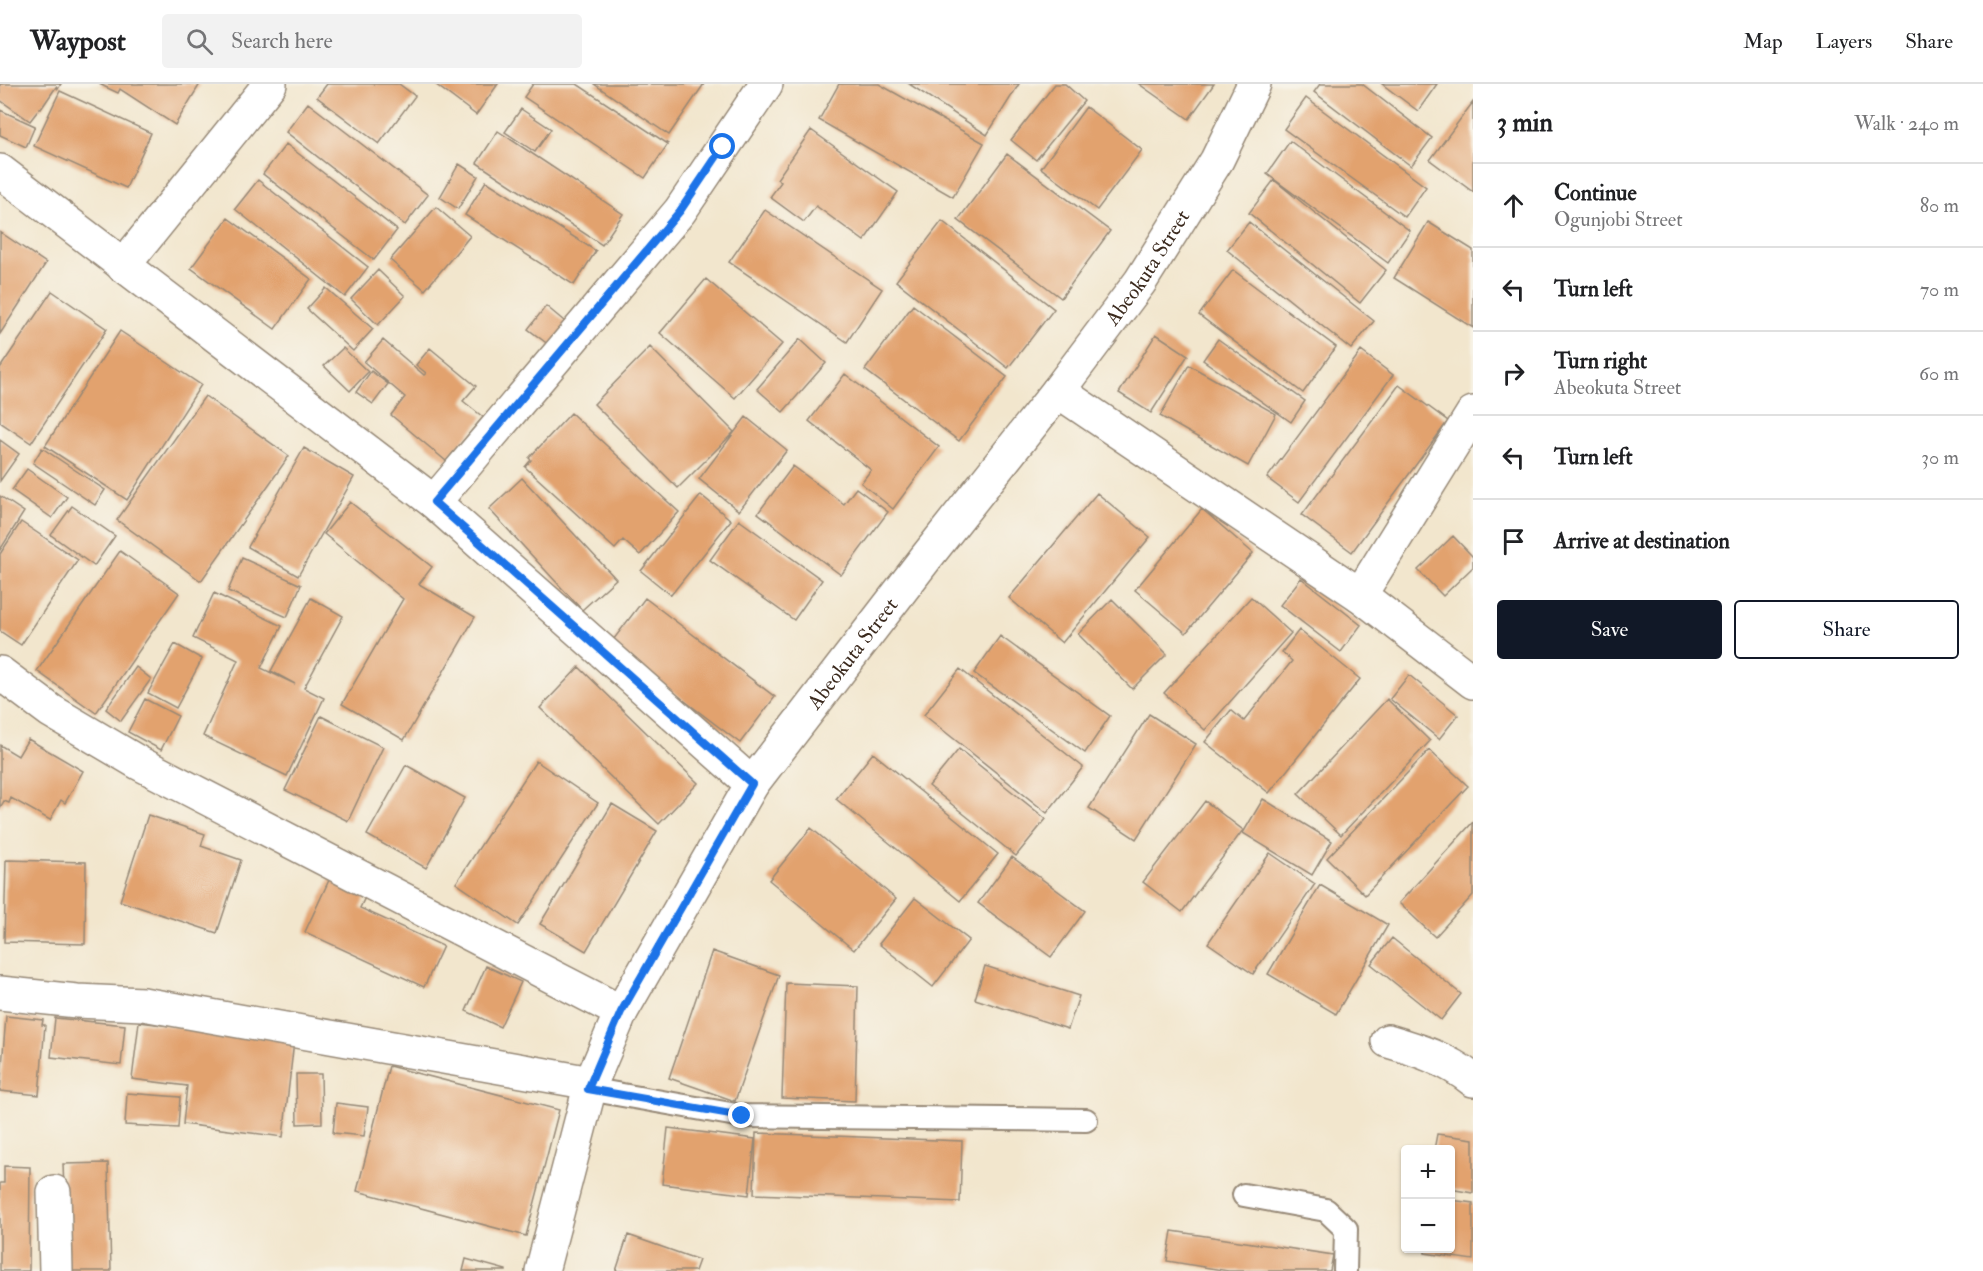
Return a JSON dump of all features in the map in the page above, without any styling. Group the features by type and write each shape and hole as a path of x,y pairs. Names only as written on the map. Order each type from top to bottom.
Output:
{"street":[{"path":"123,266 270,84"},
{"path":"434,502 680,211 766,84"},
{"name":"Abeokuta Street","path":"542,1271 589,1086 621,1012 752,784 1140,282 1217,160 1254,84"},
{"path":"0,171 434,502 752,784"},
{"path":"1058,391 1360,595 1473,682"},
{"path":"1360,595 1473,413"},
{"path":"0,673 51,711 139,764 621,1012"},
{"path":"0,993 77,1001 143,1004 589,1086"},
{"path":"1388,1041 1429,1053 1457,1067 1473,1080"},
{"path":"54,1192 56,1271"}],"lane":[{"path":"589,1086 742,1116 1086,1120"},
{"path":"1244,1195 1326,1210 1346,1229 1345,1271"}],"building":[{"path":"0,84 61,84 58,89 56,87 30,121 0,100"},
{"path":"99,84 200,84 175,125 120,89 118,93"},
{"path":"327,84 399,84 415,96 379,144 317,97"},
{"path":"435,84 498,84 476,115"},
{"path":"533,84 577,84 668,144 645,178 524,97"},
{"path":"594,84 704,84 669,135"},
{"path":"839,84 879,84 984,143 953,197 819,120"},
{"path":"909,84 1019,84 987,135"},
{"path":"1055,84 1065,84 1084,101 1036,160 1011,140"},
{"path":"1139,84 1214,84 1189,119"},
{"path":"1320,84 1362,84 1432,138 1411,166 1314,92"},
{"path":"1382,84 1437,84 1418,111"},
{"path":"60,91 151,133 126,188 34,146"},
{"path":"1306,98 1426,187 1405,217 1284,129"},
{"path":"1473,102 1473,192 1430,160"},
{"path":"308,103 428,195 405,225 286,132"},
{"path":"1086,107 1142,150 1097,210 1041,168"},
{"path":"521,109 551,129 535,152 505,132"},
{"path":"0,110 35,126 26,147 0,135"},
{"path":"811,130 898,192 864,241 816,206 804,222 770,197 781,182 777,179"},
{"path":"498,131 623,214 602,245 477,163"},
{"path":"1290,141 1410,231 1388,263 1267,174"},
{"path":"286,144 397,230 374,260 263,174"},
{"path":"1007,154 1110,231 1061,298 958,220"},
{"path":"459,164 478,176 458,209 440,197"},
{"path":"258,180 368,267 345,297 235,209"},
{"path":"1274,180 1386,270 1360,303 1249,213"},
{"path":"486,181 596,251 574,285 465,215"},
{"path":"436,207 470,236 425,290 390,260"},
{"path":"765,210 882,289 847,342 729,262"},
{"path":"228,218 311,279 275,329 191,268"},
{"path":"942,221 1054,309 1008,368 896,281"},
{"path":"1249,222 1374,321 1351,349 1227,250"},
{"path":"1428,222 1473,250 1473,328 1394,278"},
{"path":"0,232 46,263 0,334"},
{"path":"378,270 405,296 378,325 351,299"},
{"path":"1233,270 1336,347 1303,393 1199,315"},
{"path":"706,279 782,344 735,398 660,333"},
{"path":"326,288 373,329 353,351 307,309"},
{"path":"52,291 107,329 31,443 0,422 0,368"},
{"path":"913,305 1007,377 959,441 865,370"},
{"path":"546,306 570,326 553,348 528,329"},
{"path":"120,331 201,385 127,500 45,446"},
{"path":"1156,334 1188,355 1151,413 1119,393"},
{"path":"800,339 826,363 783,412 757,389"},
{"path":"1218,339 1305,401 1291,422 1203,360"},
{"path":"383,340 424,375 426,373 416,365 430,348 476,386 463,401 483,417 446,461 391,415 405,397 364,362"},
{"path":"650,347 734,432 678,488 594,404"},
{"path":"343,348 368,372 350,391 324,366"},
{"path":"1361,351 1393,375 1299,502 1267,478"},
{"path":"1189,365 1276,414 1248,466 1160,416"},
{"path":"371,371 388,384 373,404 356,392"},
{"path":"845,374 939,447 893,509 861,483 871,470 809,421"},
{"path":"1399,385 1448,421 1352,552 1302,515"},
{"path":"205,396 289,456 201,581 117,520"},
{"path":"571,413 679,512 640,555 623,540 615,549 525,467 531,460 529,458"},
{"path":"746,417 787,450 739,511 699,479"},
{"path":"0,440 19,454 0,481"},
{"path":"42,448 105,490 95,505 33,463"},
{"path":"304,448 354,477 298,576 248,547"},
{"path":"793,466 844,504 856,488 888,512 841,575 758,513"},
{"path":"27,469 67,497 52,518 12,490"},
{"path":"522,478 616,579 582,610 489,509"},
{"path":"1097,493 1150,537 1062,643 1009,598"},
{"path":"701,495 731,520 671,595 641,571"},
{"path":"0,496 24,512 0,550"},
{"path":"350,502 432,567 419,584 475,617 404,740 342,704 403,599 324,534"},
{"path":"72,506 115,536 94,566 51,535"},
{"path":"1202,509 1253,553 1186,633 1135,590"},
{"path":"739,520 822,580 794,620 710,560"},
{"path":"21,522 78,560 21,645 0,631 0,554"},
{"path":"1453,536 1473,557 1473,567 1443,596 1418,570"},
{"path":"120,551 179,593 96,713 37,671"},
{"path":"242,558 301,585 287,617 228,591"},
{"path":"1301,578 1361,625 1341,652 1280,605"},
{"path":"214,593 282,626 261,668 295,684 271,671 311,598 343,616 304,688 324,698 287,776 203,736 238,660 193,638"},
{"path":"1251,597 1291,633 1205,730 1164,693"},
{"path":"645,598 775,697 740,743 610,644"},
{"path":"1112,599 1167,654 1132,689 1078,634"},
{"path":"1299,630 1360,679 1269,793 1205,742 1231,710 1244,721 1292,661 1282,652"},
{"path":"1000,636 1110,716 1085,753 974,673"},
{"path":"175,644 202,659 176,708 148,693"},
{"path":"136,667 151,679 121,721 106,709"},
{"path":"579,667 698,783 659,824 540,708"},
{"path":"960,669 1083,767 1047,813 924,715"},
{"path":"1409,675 1458,715 1439,739 1390,699"},
{"path":"145,699 178,716 161,750 128,732"},
{"path":"1387,699 1430,741 1341,835 1298,794"},
{"path":"1149,714 1196,744 1136,839 1089,808"},
{"path":"321,716 383,747 348,821 285,790"},
{"path":"28,739 83,771 65,803 61,800 50,820 11,798 9,803 4,801 0,808 0,745 18,756"},
{"path":"959,749 1046,819 1016,856 929,786"},
{"path":"1429,750 1468,786 1365,895 1327,858"},
{"path":"873,753 998,854 960,901 836,799"},
{"path":"536,761 598,803 518,925 456,883"},
{"path":"406,765 465,798 426,868 367,835"},
{"path":"1263,799 1332,841 1312,875 1243,833"},
{"path":"1205,801 1243,830 1182,912 1143,882"},
{"path":"612,804 657,831 586,951 540,924"},
{"path":"148,815 205,834 201,846 241,860 217,933 120,901"},
{"path":"1473,822 1473,895 1435,937 1399,903"},
{"path":"811,828 896,899 854,950 769,880"},
{"path":"1270,853 1315,884 1253,974 1208,943"},
{"path":"1012,857 1085,911 1051,957 978,903"},
{"path":"6,860 86,862 85,944 4,942"},
{"path":"330,878 366,895 360,908 443,946 424,987 305,932"},
{"path":"1320,885 1388,925 1336,1014 1268,974"},
{"path":"915,898 969,940 933,987 879,944"},
{"path":"1392,938 1461,994 1441,1020 1371,964"},
{"path":"712,951 779,975 735,1101 669,1078"},
{"path":"486,966 521,982 500,1027 466,1011"},
{"path":"985,966 1079,996 1068,1029 975,999"},
{"path":"786,983 858,986 855,1101 782,1098"},
{"path":"6,1016 43,1020 42,1025 45,1025 39,1095 0,1091"},
{"path":"55,1018 125,1025 121,1065 51,1057"},
{"path":"139,1022 294,1041 283,1137 183,1124 187,1086 132,1079"},
{"path":"389,1066 559,1110 526,1236 357,1191"},
{"path":"296,1074 321,1074 322,1123 297,1124"},
{"path":"127,1093 180,1097 178,1128 125,1125"},
{"path":"336,1103 368,1107 364,1136 333,1133"},
{"path":"668,1128 755,1139 749,1195 662,1184"},
{"path":"756,1133 962,1141 960,1202 754,1194"},
{"path":"1437,1134 1473,1139 1473,1193 1455,1190 1455,1145 1435,1145"},
{"path":"108,1163 111,1271 67,1271 63,1164"},
{"path":"4,1166 30,1167 29,1271 0,1271 0,1183 4,1183"},
{"path":"1455,1201 1473,1203 1473,1260 1425,1253 1455,1253"},
{"path":"1172,1231 1333,1255 1330,1271 1228,1271 1167,1261"},
{"path":"628,1235 699,1260 695,1271 616,1271"},
{"path":"466,1259 506,1270 506,1271 463,1271"}],"route":[{"path":"723,147 680,211 434,502 752,784 621,1012 588,1089 742,1116"}]}
